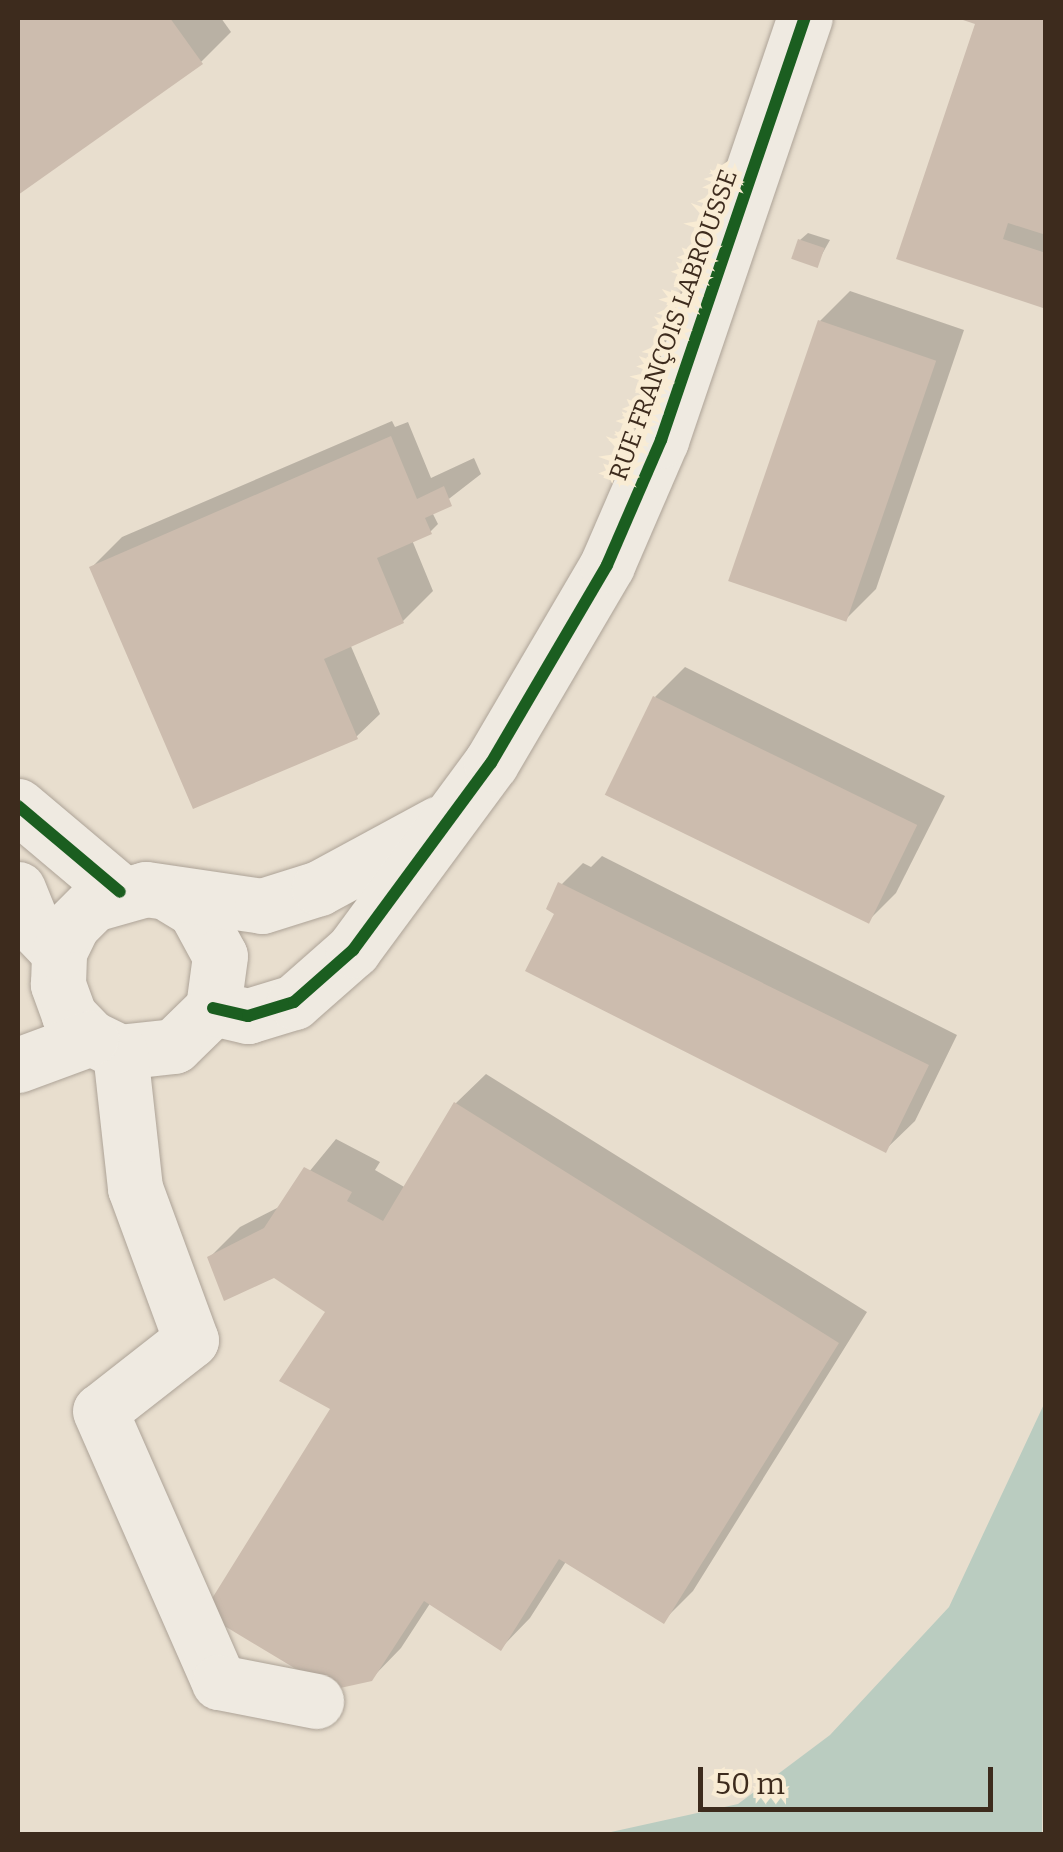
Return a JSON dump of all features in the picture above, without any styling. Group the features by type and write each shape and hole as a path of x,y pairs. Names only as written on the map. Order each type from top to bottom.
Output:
{"street":[{"name":"RUE FRANÇOIS LABROUSSE","path":"213,1008 248,1016 294,1002 366,932 492,764 622,530 661,440 805,18"},
{"path":"18,806 146,894 211,931 220,956 213,1008 174,1046 106,1045 18,1065"},
{"name":"RUE FRANÇOIS LABROUSSE","path":"146,894 262,906 318,888 454,815"},
{"path":"18,889 32,924 45,980 69,1014 106,1045 135,1188 191,1340 100,1411 219,1682 316,1700"},
{"path":"45,980 72,924 93,904 146,894"},
{"name":"RUE FRANÇOIS LABROUSSE","path":"284,899 366,932"}],"shaded area":[{"path":"1045,1402 1042,1834 602,1834 738,1804 830,1735 949,1607"}],"building":[{"path":"18,18 170,18 203,64 18,195"},
{"path":"957,18 1046,18 1046,235 1008,223 1003,239 1046,253 1046,309 896,259 975,24"},
{"path":"798,239 824,248 818,268 791,259"},
{"path":"818,320 936,361 846,622 728,581"},
{"path":"391,436 417,499 444,486 452,506 425,518 432,534 377,558 404,623 324,659 358,739 193,809 89,567"},
{"path":"653,696 917,825 869,924 605,795"},
{"path":"558,882 929,1065 886,1153 525,971 554,914 546,909"},
{"path":"454,1102 839,1343 664,1624 559,1559 501,1651 424,1601 372,1681 331,1690 203,1613 330,1409 279,1381 325,1312 274,1278 224,1301 207,1257 264,1228 304,1167 352,1192 347,1201 383,1221"}],"cycle path":[{"path":"213,1008 248,1016 294,1002 353,950 491,763 607,565 661,440 805,18"},
{"path":"18,806 120,892"}]}
